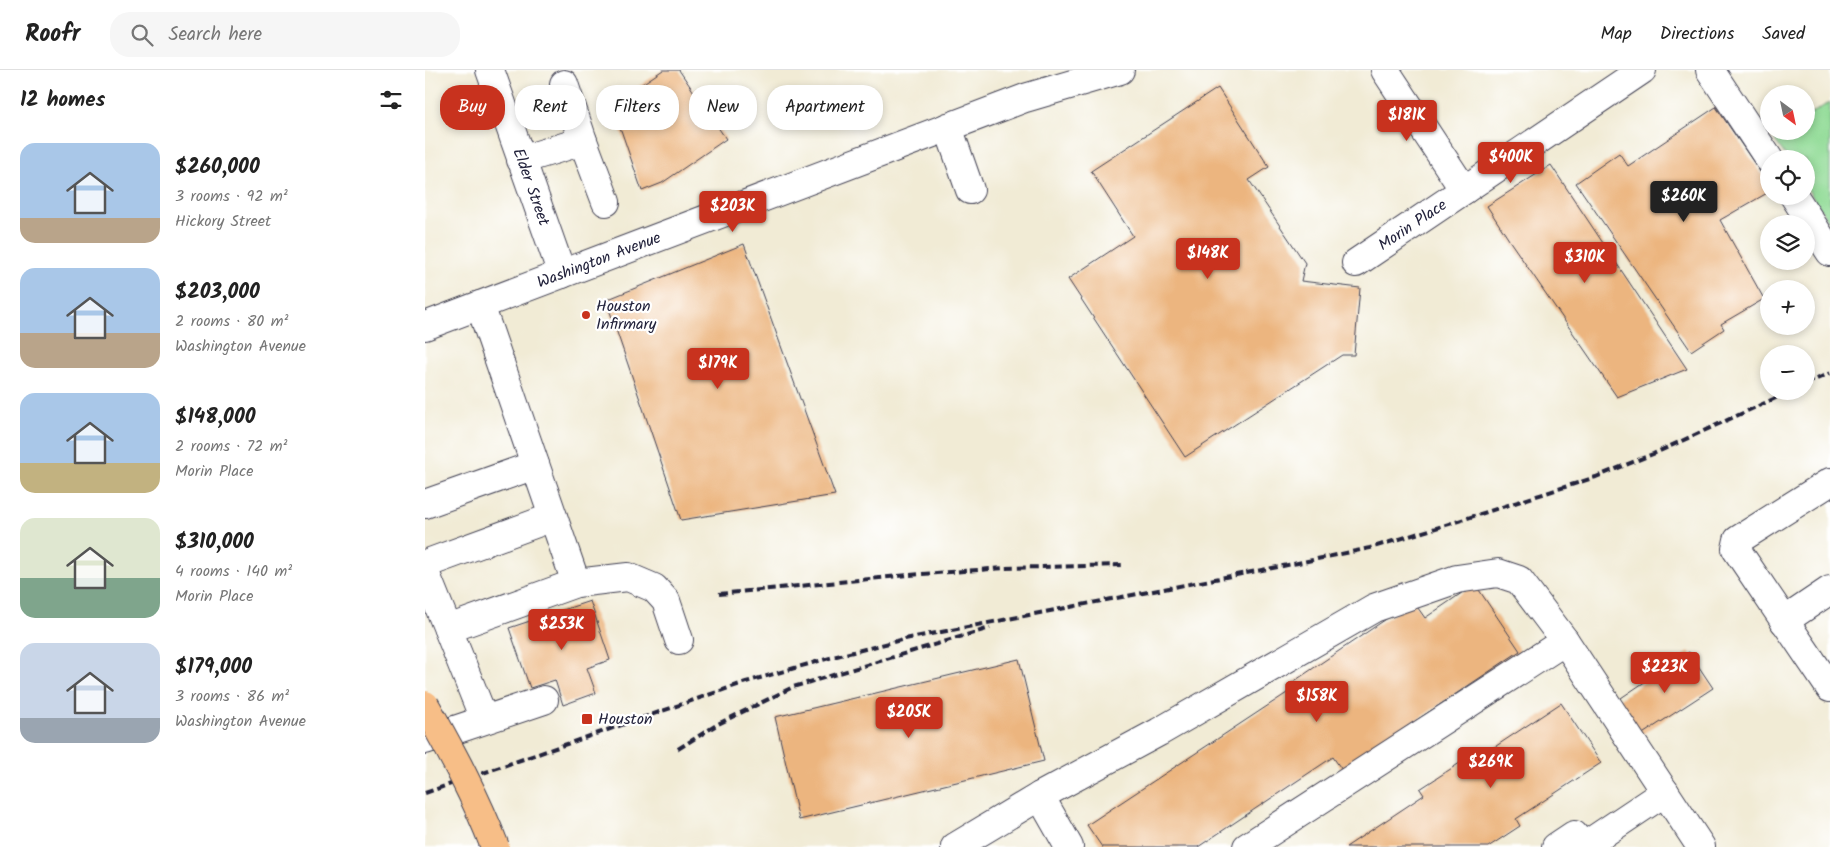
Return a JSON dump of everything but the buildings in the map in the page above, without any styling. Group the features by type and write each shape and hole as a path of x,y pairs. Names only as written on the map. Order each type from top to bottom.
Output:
{"highway":[{"path":"425,705 457,761 495,847"}],"street":[{"name":"Elder Street","path":"490,70 561,274"},
{"name":"Washington Avenue","path":"1025,98 1063,70"},
{"name":"Washington Avenue","path":"425,326 1025,98 1120,70"},
{"path":"1385,70 1464,190"},
{"name":"Morin Place","path":"1356,263 1642,70"},
{"path":"1710,70 1763,150"},
{"path":"564,84 606,202"},
{"path":"948,127 970,190"},
{"path":"521,160 583,141"},
{"path":"1800,205 1830,252"},
{"path":"480,305 576,582"},
{"path":"425,504 535,464"},
{"path":"1830,482 1738,540 1736,549 1830,688"},
{"path":"425,564 553,518"},
{"path":"425,572 485,719"},
{"path":"955,847 1040,796 1159,732 1374,608 1457,579 1498,573 1519,580 1565,640 1701,847"},
{"path":"448,628 576,582 628,577 654,588 666,600 679,640"},
{"path":"1784,621 1830,590"},
{"path":"1247,847 1565,640"},
{"path":"425,740 544,700"},
{"path":"1556,847 1574,835 1582,847 1665,792"},
{"path":"1040,796 1069,847"}],"green space":[{"path":"1830,102 1830,223 1815,200 1815,150 1782,150 1775,140 1815,140 1815,111"}],"railway":[{"path":"1815,380 1830,373"},
{"path":"425,793 746,682 833,657 905,639 1370,548 1596,477 1653,454 1771,400"},
{"path":"719,594 909,575 1005,568 1123,565"},
{"path":"678,749 718,724 793,687 990,628"}],"place":[{"name":"Houston Infirmary","path":"586,315"},
{"name":"Houston","path":"587,719"}]}
